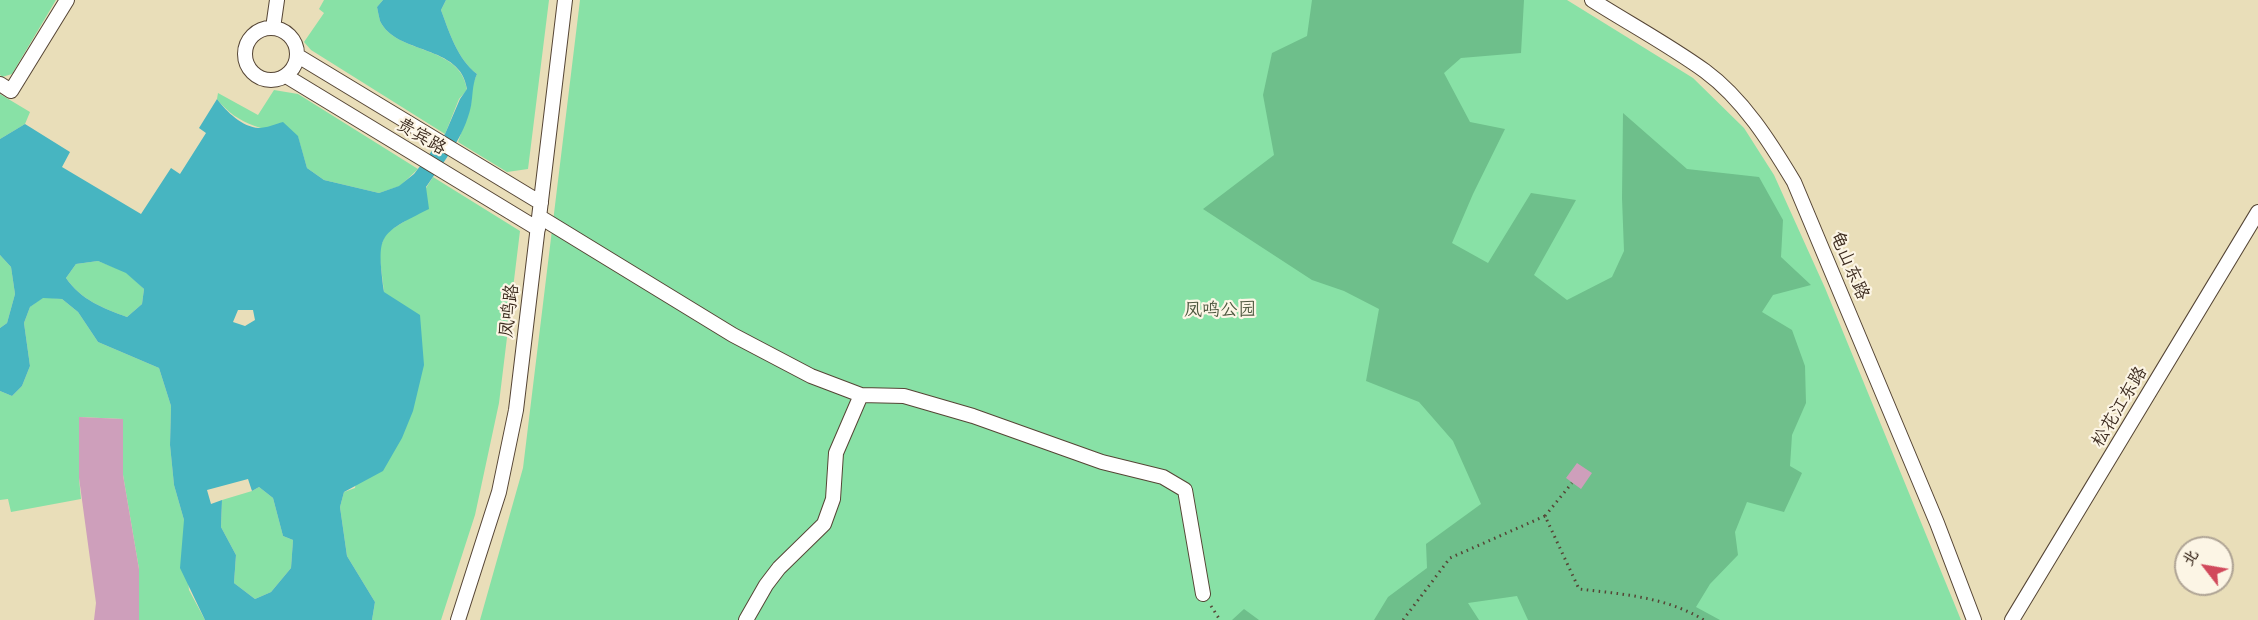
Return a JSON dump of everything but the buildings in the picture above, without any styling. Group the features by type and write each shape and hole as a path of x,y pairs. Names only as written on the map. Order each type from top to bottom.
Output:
{"street":[{"path":"0,84 11,91 67,0"},
{"path":"273,28 278,0"},
{"name":"凤鸣路","path":"458,620 499,492 516,411 565,0"},
{"name":"龟山东路","path":"1592,0 1706,72 1734,97 1775,150 1798,192 1937,523 1974,620"},
{"path":"273,28 288,34 297,48 297,56 296,64 286,76 277,80 260,78 247,66 245,48 255,33 273,28"},
{"name":"贵宾路","path":"297,56 540,216"},
{"name":"贵宾路","path":"286,76 540,216"},
{"name":"松花江东路","path":"2012,620 2258,212"},
{"path":"540,216 733,335 811,376 861,395 904,396 973,416 1102,462 1162,477 1185,490 1203,594"},
{"path":"746,620 779,568 824,524 833,499 836,453 861,395"}],"path":[{"path":"1402,620 1450,558 1545,516 1572,483"},
{"path":"1545,516 1579,589 1640,596 1691,612 1704,620"}],"green space":[{"path":"0,0 56,0 12,74 2,77 0,75"},
{"path":"324,0 383,0 377,7 380,21 388,32 453,65 462,75 467,90 459,99 445,134 311,50 304,42 324,13 319,9"},
{"path":"446,0 549,0 528,169 507,172 458,142 471,105 472,86 477,74 464,61 451,37 441,10"},
{"name":"凤鸣公园","path":"580,0 1567,0 1693,78 1744,128 1774,175 1825,288 1961,620 480,620 523,468"},
{"path":"1312,0 1524,0 1521,53 1461,58 1444,73 1470,122 1505,129 1452,243 1488,263 1531,193 1576,200 1534,275 1567,300 1612,277 1624,251 1623,113 1687,169 1759,177 1783,220 1781,257 1811,285 1773,295 1762,312 1792,330 1805,366 1806,403 1792,435 1790,466 1802,473 1784,512 1747,502 1735,532 1738,555 1710,584 1696,607 1720,620 1528,620 1517,596 1468,603 1479,620 1374,620 1388,597 1427,568 1426,544 1481,504 1453,441 1419,402 1366,381 1379,309 1344,291 1312,280 1203,209 1274,155 1263,95 1272,53 1307,36"},
{"path":"274,90 298,94 418,169 400,186 379,193 324,180 307,168 298,137 264,129 244,121 234,116 217,99 218,93 258,115"},
{"path":"0,94 30,112 25,124 0,139"},
{"path":"433,177 520,231 499,403 475,515 441,620 372,620 375,602 347,556 340,507 344,492 355,488 384,292 379,251 386,233 405,221"},
{"path":"0,255 11,267 15,294 7,323 0,328"},
{"path":"98,261 126,272 144,289 142,304 127,317 101,307 86,298 66,278 76,264"},
{"path":"43,297 62,299 78,312 98,342 159,368 171,406 170,445 174,485 184,520 189,590 205,620 139,620 139,569 123,475 123,419 79,417 81,499 11,512 8,499 0,500 0,391 12,396 22,386 30,366 24,323 30,307"},
{"path":"259,487 273,498 283,536 293,540 291,568 271,592 255,599 234,583 236,555 221,527 222,500"},
{"path":"1244,609 1259,620 1232,620"}],"water":[{"path":"383,0 446,0 441,10 451,37 464,61 477,74 464,128 453,149 426,187 429,209 390,231 381,247 384,292 420,315 424,365 413,411 402,438 383,471 344,492 340,507 347,556 375,602 372,620 205,620 180,568 184,520 174,485 170,445 171,406 159,368 98,342 78,312 62,299 43,298 30,307 24,323 30,366 22,386 12,396 0,391 0,328 7,323 15,294 11,267 0,255 0,139 25,124 70,152 62,167 141,214 171,168 180,174 206,133 199,128 217,99 235,118 247,125 259,128 283,122 298,136 307,168 324,180 379,193 399,186 414,174 445,134 460,99 467,89 462,75 453,64 400,40 388,32 380,21 377,7","holes":["98,261 126,273 144,289 142,304 127,317 101,307 86,298 66,278 76,264","238,310 253,310 255,320 245,326 233,322","248,479 252,491 259,487 273,498 283,536 293,540 291,568 271,592 255,599 234,583 236,555 221,527 222,500 211,504 207,490"]}]}
